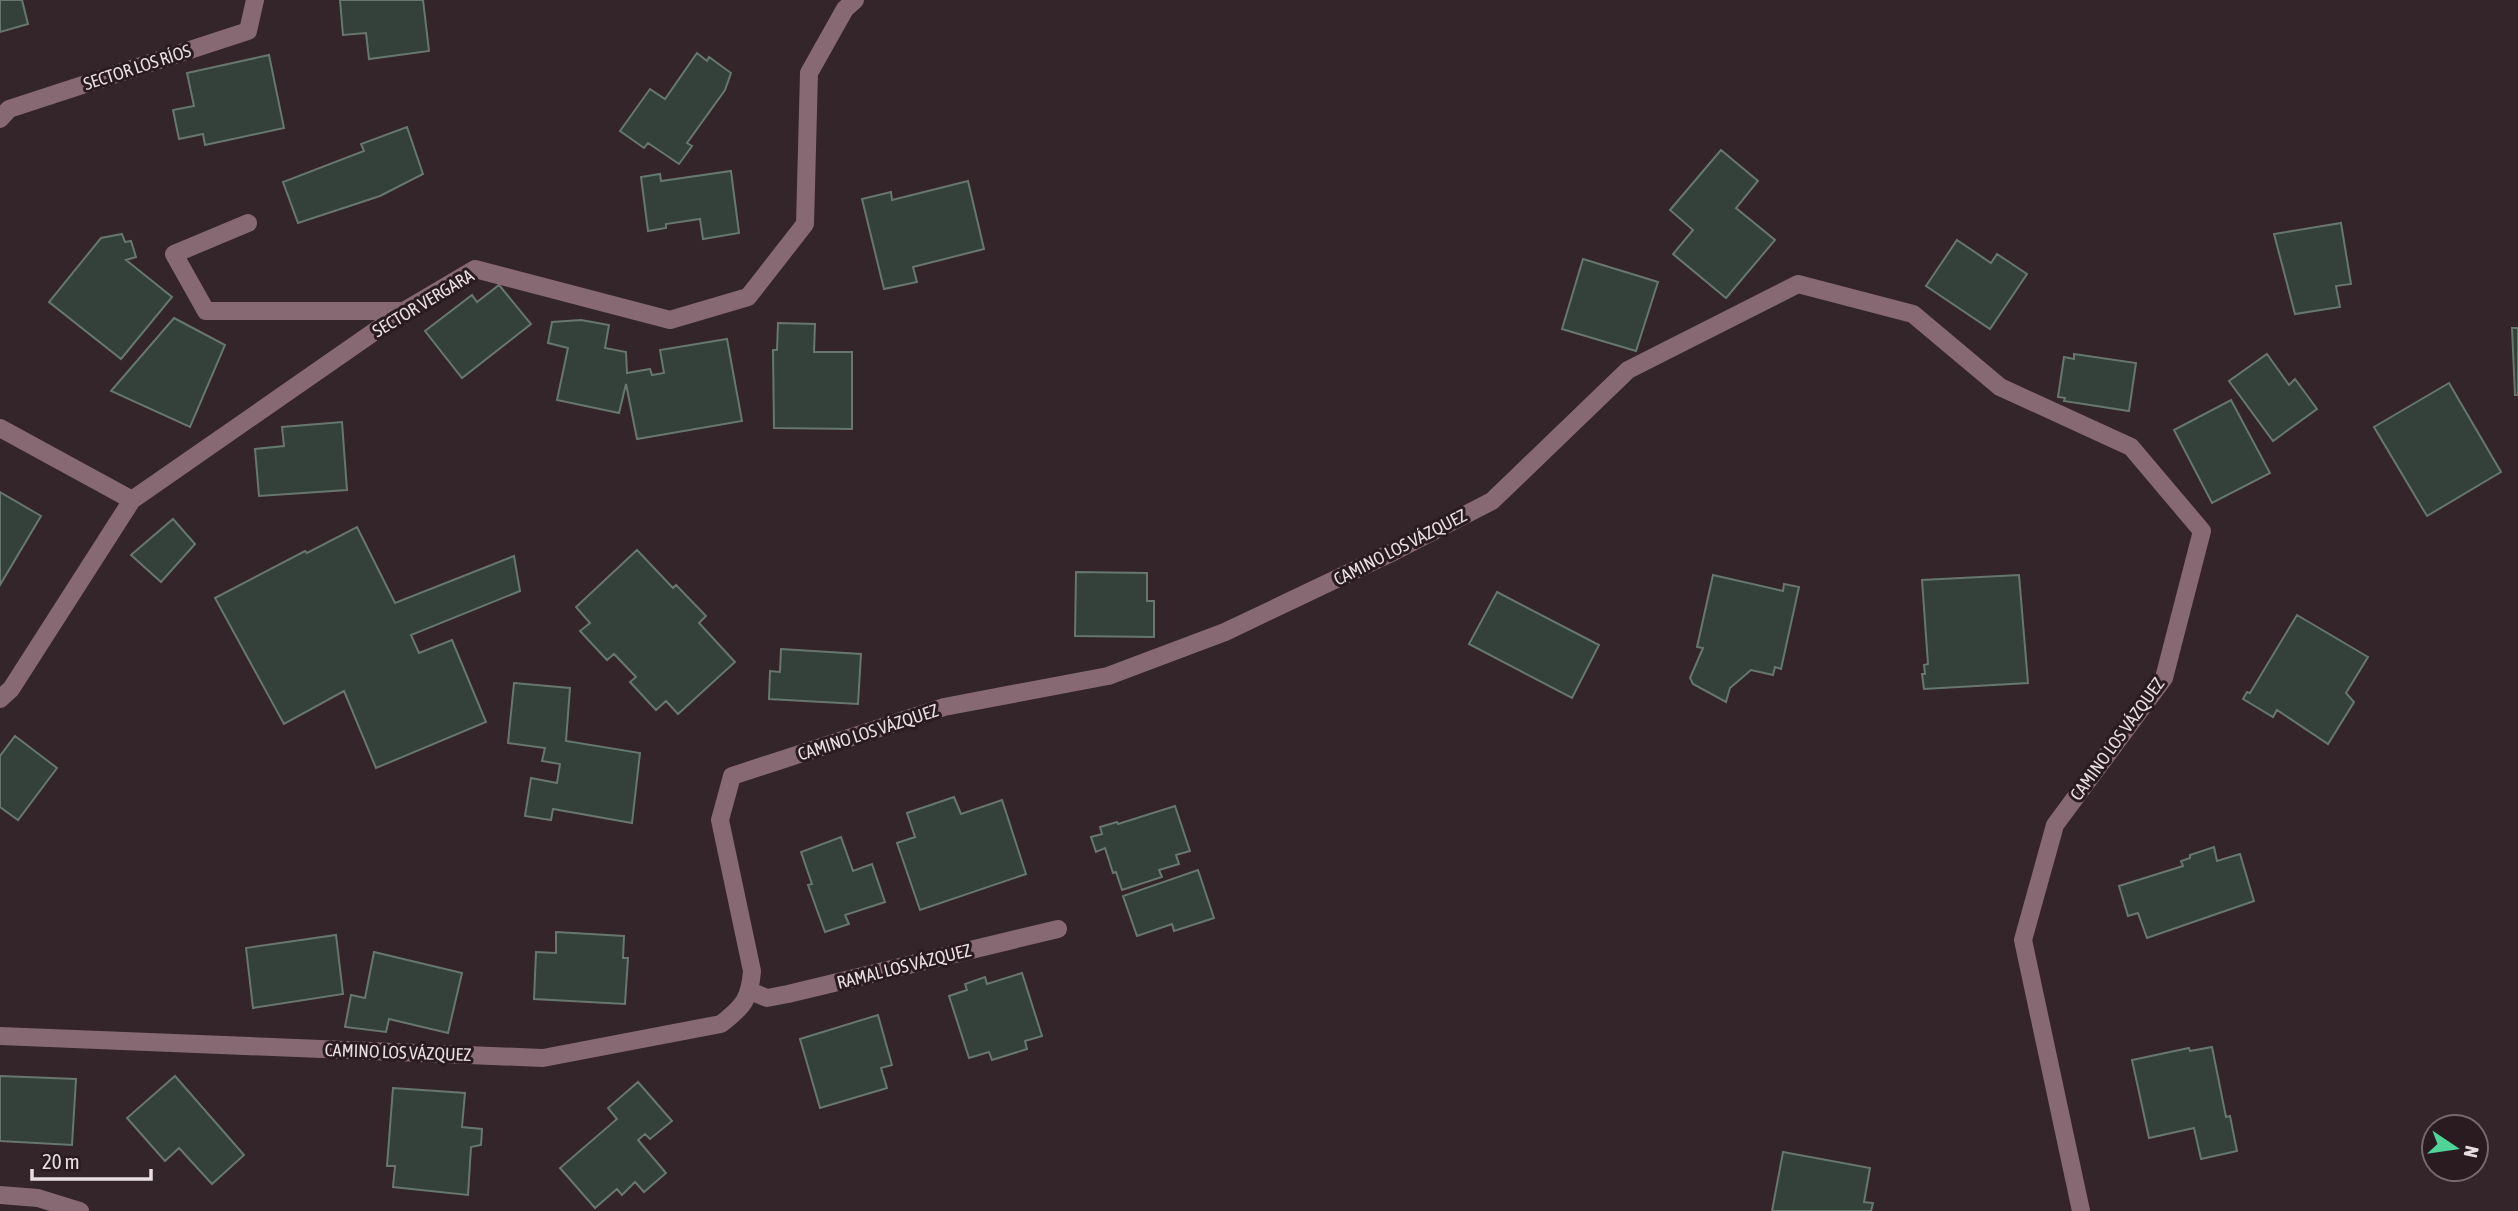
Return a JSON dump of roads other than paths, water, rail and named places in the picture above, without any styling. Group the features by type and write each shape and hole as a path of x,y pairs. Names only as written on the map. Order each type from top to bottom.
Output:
{"street":[{"name":"SECTOR LOS RÍOS","path":"0,119 9,109 248,31 255,0"},
{"name":"SECTOR VERGARA","path":"0,699 11,689 132,500 404,311 475,269 670,320 748,297 805,224 809,74 845,9 855,0"},
{"path":"248,223 174,254 206,311 404,311"},
{"name":"CAMINO LOS VÁZQUEZ","path":"0,1036 543,1058 721,1024 740,1009 750,991 752,971 720,820 732,776 944,707 1108,676 1225,632 1393,552 1492,500 1628,370 1798,284 1913,314 2000,387 2131,447 2202,531 2164,678 2055,825 2023,940 2081,1211"},
{"path":"0,428 132,500"},
{"name":"RAMAL LOS VÁZQUEZ","path":"750,991 768,998 789,995 1058,929"},
{"path":"0,1195 38,1198 80,1211"}]}
